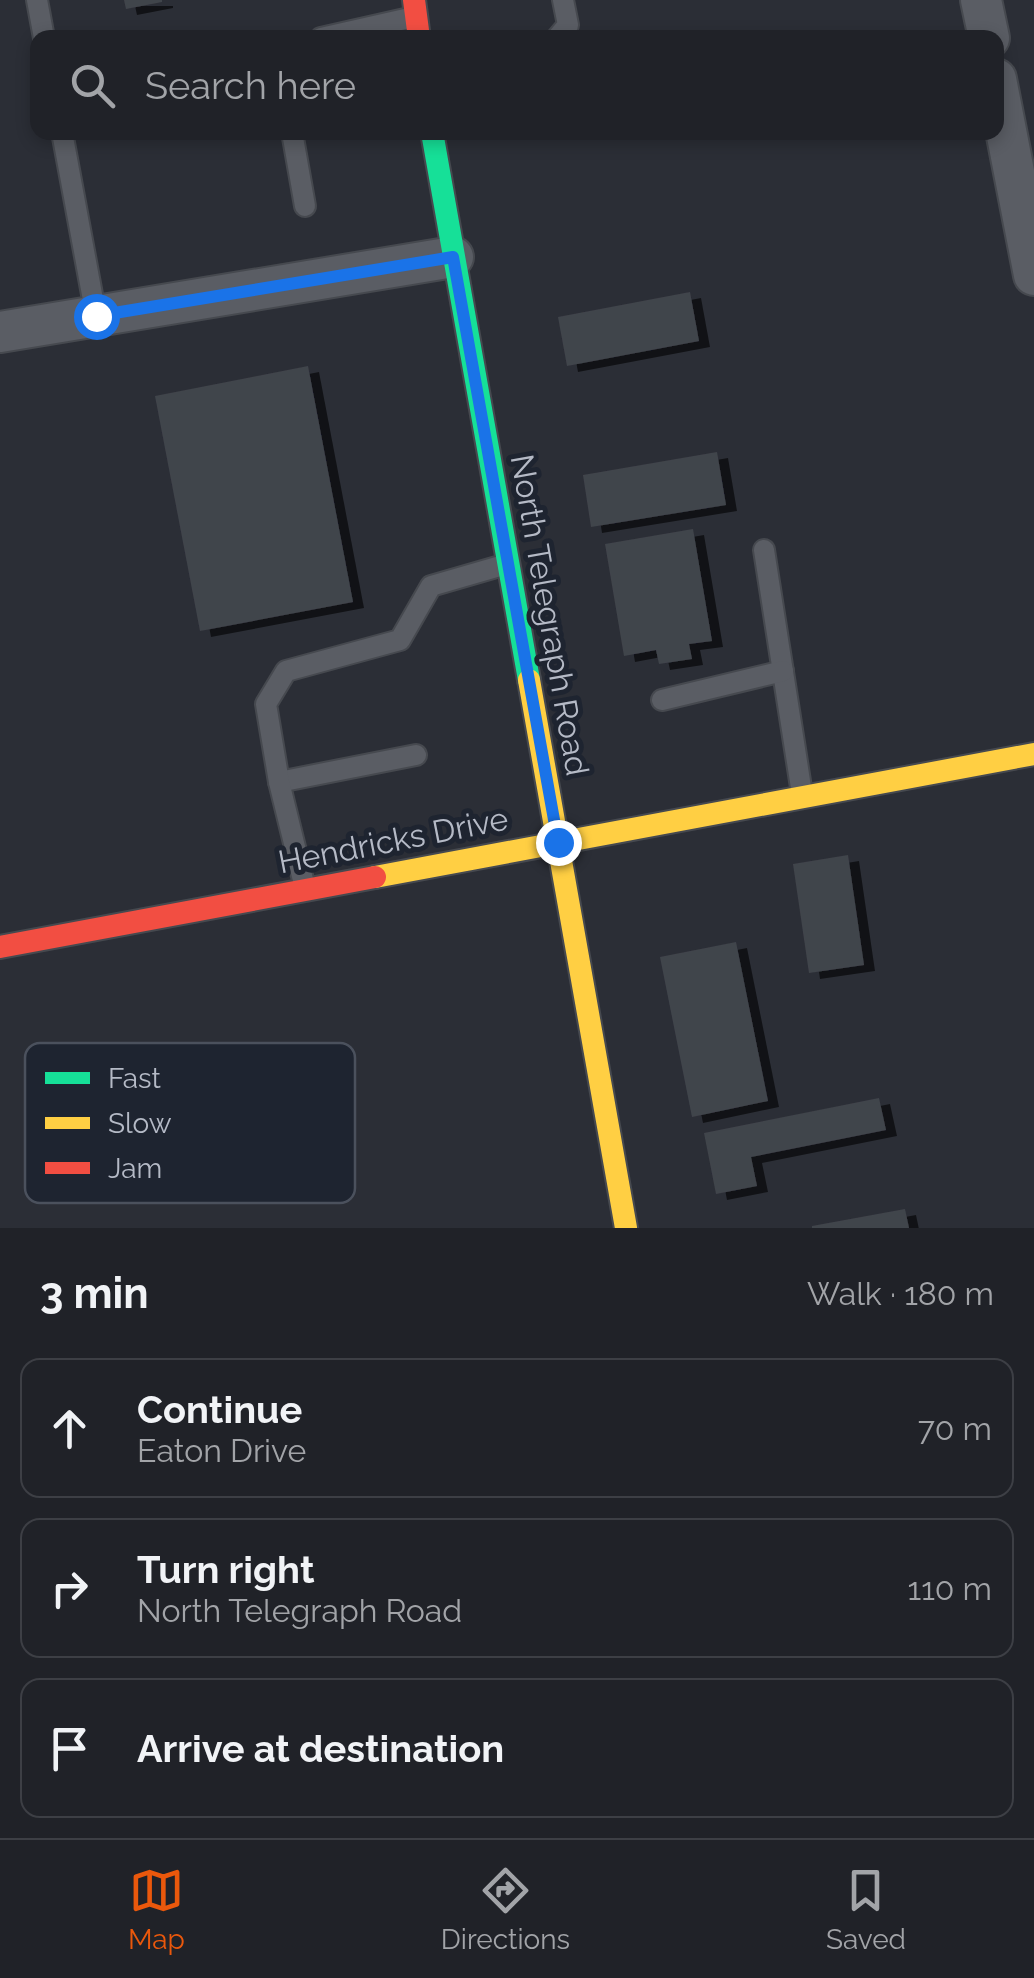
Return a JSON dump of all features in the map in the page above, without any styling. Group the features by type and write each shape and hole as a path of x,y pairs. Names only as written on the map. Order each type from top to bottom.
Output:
{"main road":[{"name":"North Telegraph Road","path":"433,140 626,1228"},
{"name":"Hendricks Drive","path":"0,946 1034,754"}],"street":[{"path":"982,0 987,30"},
{"path":"1004,120 1034,275"},
{"path":"0,332 453,257"}],"lane":[{"path":"38,0 43,30"},
{"path":"563,0 568,25 563,30"},
{"path":"359,30 416,18"},
{"path":"63,140 96,316"},
{"path":"294,140 306,206"},
{"path":"764,550 802,796"},
{"path":"306,890 279,782 266,704 286,671 400,640 431,586 508,564"},
{"path":"662,700 783,672"},
{"path":"279,782 416,754"}],"building":[{"path":"124,0 162,0 162,2 126,9"},
{"path":"690,292 699,341 567,366 558,317"},
{"path":"308,366 353,602 200,631 155,396"},
{"path":"717,452 726,505 591,527 583,475"},
{"path":"693,529 712,641 689,644 692,659 659,664 656,650 624,656 605,544"},
{"path":"848,855 864,965 809,973 793,864"},
{"path":"736,942 768,1101 692,1117 660,957"},
{"path":"879,1098 886,1130 751,1157 757,1186 716,1194 704,1133"},
{"path":"905,1209 909,1228 812,1228 812,1226"}],"traffic: fast":[{"path":"433,140 529,680"}],"traffic: slow":[{"path":"529,680 626,1228"},
{"path":"375,877 1034,754"}],"traffic: jam":[{"path":"414,0 418,30"},
{"path":"0,947 375,877"}],"route":[{"path":"96,316 453,257 558,842"}]}
